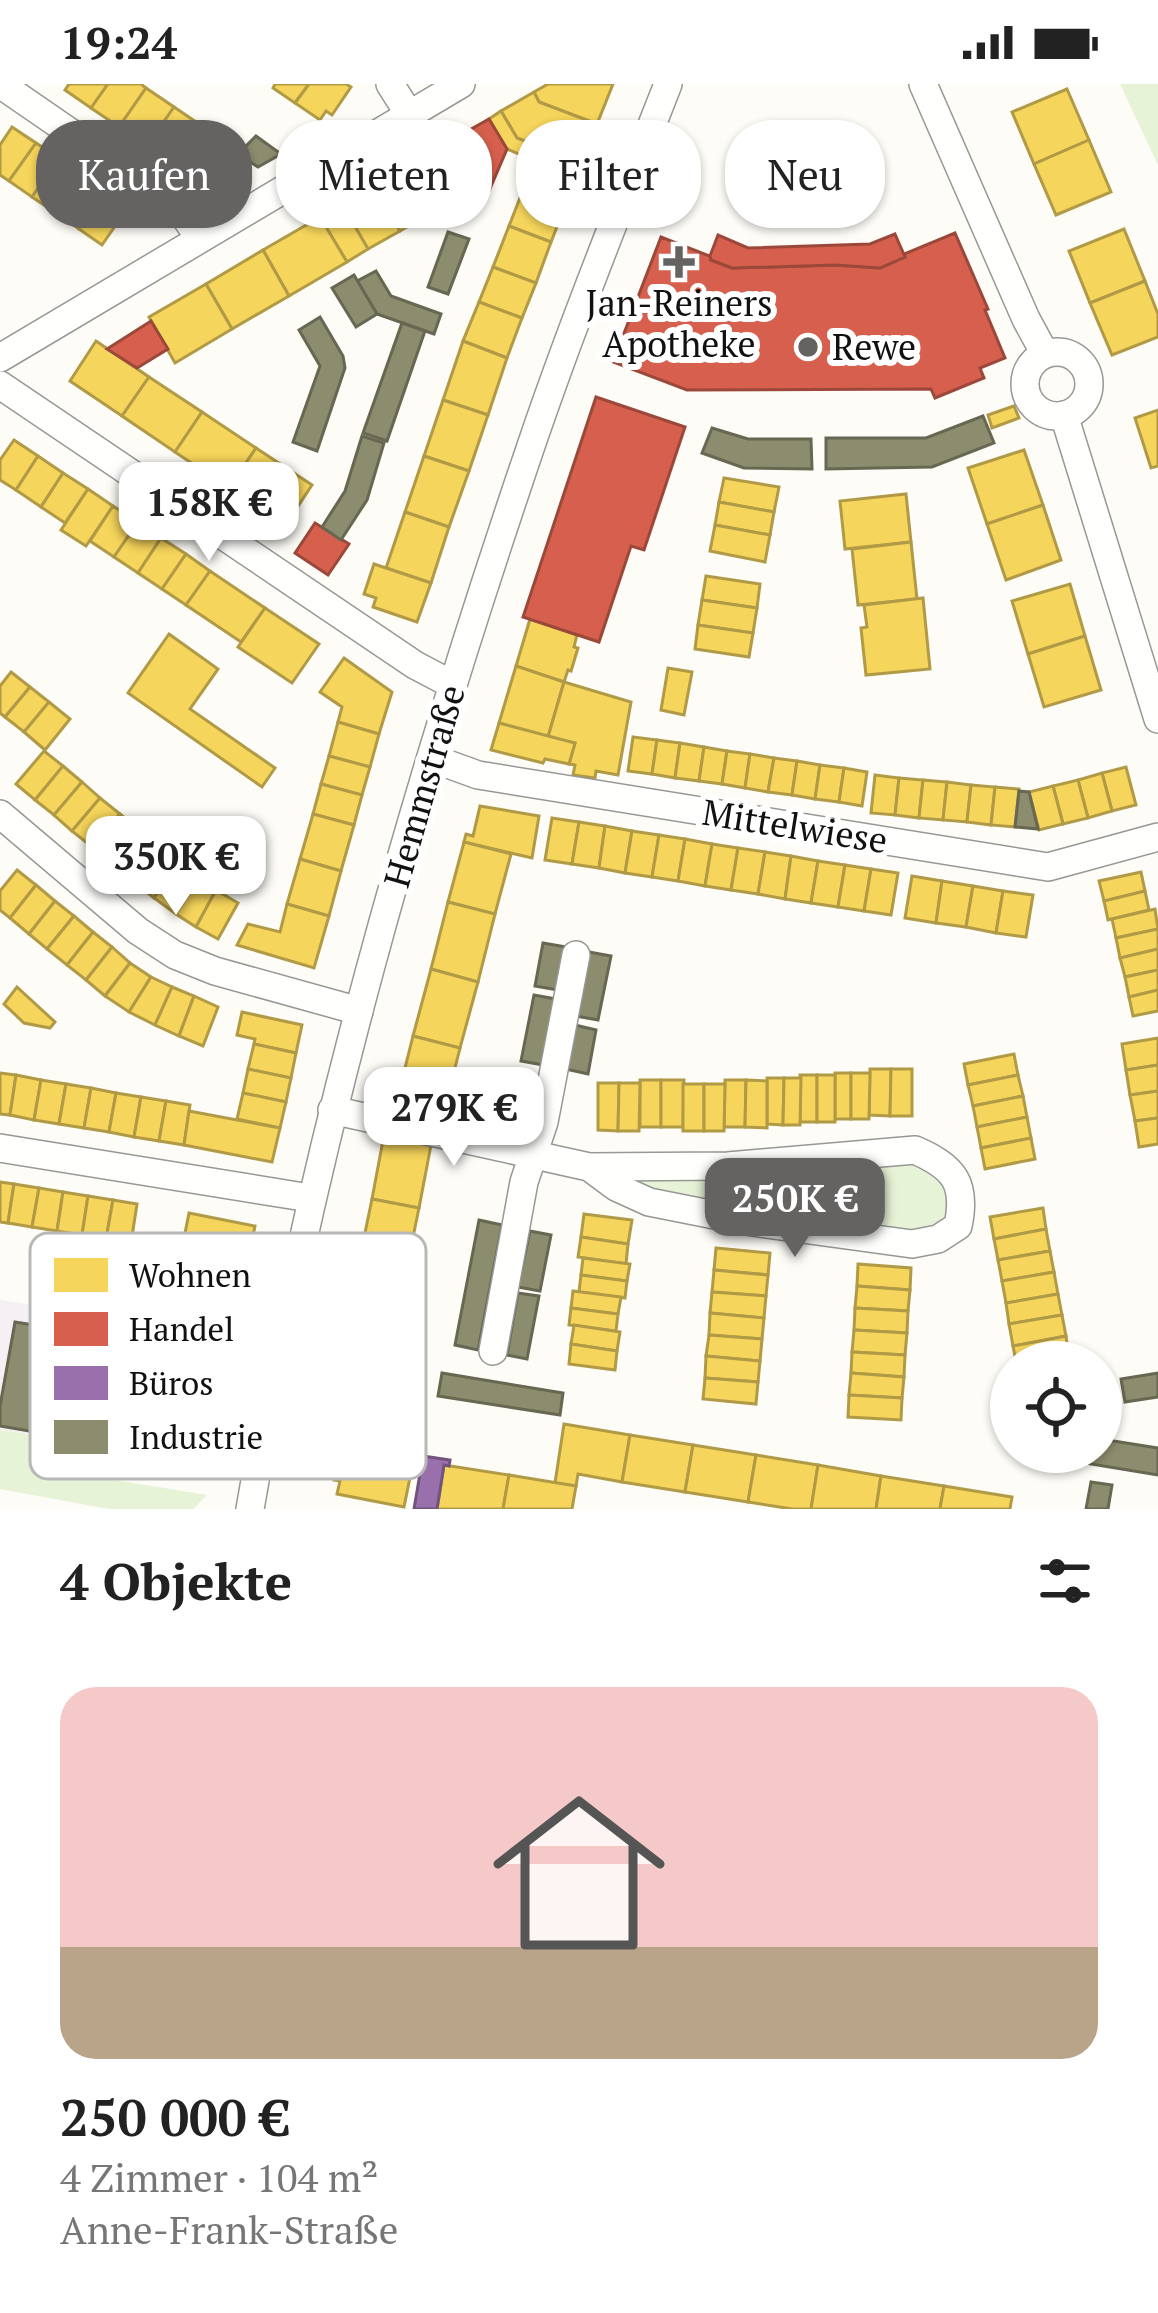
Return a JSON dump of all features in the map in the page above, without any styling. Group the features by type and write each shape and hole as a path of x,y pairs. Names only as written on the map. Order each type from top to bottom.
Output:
{"street":[{"path":"0,84 177,206 200,238"},
{"path":"390,84 409,113"},
{"path":"0,358 461,84"},
{"name":"Hemmstraße","path":"303,1233 359,1011 453,685 534,436 668,84"},
{"path":"923,84 1045,354"},
{"path":"1067,353 1084,366 1089,376 1086,398 1077,410 1064,415 1044,413 1029,399 1025,389 1029,368 1045,354 1067,353"},
{"path":"0,385 398,653 453,685"},
{"path":"1064,415 1155,709"},
{"name":"Mittelwiese","path":"431,758 478,775 1048,867 1158,837"},
{"path":"0,814 138,931 175,955 214,971 359,1011"},
{"path":"493,1351 524,1182 544,1122 576,955"},
{"path":"332,1110 589,1167 728,1166 915,1150 939,1160 956,1179 963,1202 958,1226 938,1239 912,1244 745,1221 649,1202 589,1167"},
{"path":"0,1148 310,1198"},
{"name":"Hemmstraße","path":"250,1509 255,1479"}],"shaded area":[{"path":"0,1300 30,1305 30,1434 0,1430"}],"green space":[{"path":"1120,84 1158,84 1158,165"},
{"path":"899,1158 941,1174 951,1216 941,1229 919,1233 654,1194 623,1174"},
{"path":"0,1430 30,1434 30,1479 109,1479 207,1495 193,1509 109,1509 0,1489"}],"building: Wohnen":[{"path":"69,84 108,84 91,108 65,90"},
{"path":"108,84 146,88 124,120 109,120 91,108"},
{"path":"275,84 309,84 295,103 273,88"},
{"path":"309,84 351,87 332,115 326,111 320,120 295,103"},
{"path":"548,84 613,84 599,120 539,102 534,92"},
{"path":"146,88 174,107 165,120 124,120"},
{"path":"1067,89 1089,140 1034,164 1012,112"},
{"path":"534,92 539,102 586,120 516,120 516,136 501,111"},
{"path":"174,107 193,120 165,120"},
{"path":"501,111 516,136 516,153 507,149 489,119"},
{"path":"12,127 36,143 9,181 0,175 0,145"},
{"path":"1089,140 1111,192 1056,215 1034,164"},
{"path":"36,143 32,197 9,181"},
{"path":"516,208 516,228 556,228 551,242 509,226"},
{"path":"509,226 551,242 536,283 493,267"},
{"path":"80,228 114,228 102,245"},
{"path":"301,228 327,228 347,262 289,296 263,250"},
{"path":"327,228 356,228 368,249 347,262"},
{"path":"356,228 398,228 400,231 368,249"},
{"path":"1124,229 1145,281 1090,303 1069,251"},
{"path":"263,250 289,296 232,329 206,284"},
{"path":"493,267 536,283 522,318 479,302"},
{"path":"1145,281 1158,314 1158,337 1112,355 1090,303"},
{"path":"206,284 232,329 175,363 149,317"},
{"path":"479,302 522,318 507,358 463,341"},
{"path":"96,341 149,377 122,416 70,381"},
{"path":"463,341 507,358 488,415 443,400"},
{"path":"149,377 202,412 175,452 122,416"},
{"path":"443,400 488,415 469,471 424,456"},
{"path":"1014,406 1019,418 992,428 988,415"},
{"path":"1158,410 1158,466 1151,468 1135,418"},
{"path":"202,412 256,448 229,488 175,452"},
{"path":"14,440 38,456 16,490 0,480 0,460"},
{"path":"256,448 312,485 285,526 229,488"},
{"path":"1024,450 1043,505 987,524 968,468"},
{"path":"38,456 63,473 41,507 16,490"},
{"path":"424,456 469,471 449,527 405,512"},
{"path":"63,473 88,489 65,523 41,507"},
{"path":"724,478 779,487 774,512 719,502"},
{"path":"88,489 113,506 86,546 61,530"},
{"path":"906,494 911,542 845,549 840,501"},
{"path":"719,502 774,512 770,535 715,525"},
{"path":"1043,505 1061,560 1006,580 987,524"},
{"path":"113,506 138,522 114,557 90,541"},
{"path":"405,512 449,527 431,583 386,568"},
{"path":"138,522 161,538 138,573 114,557"},
{"path":"715,525 770,535 765,562 710,551"},
{"path":"161,538 186,554 162,589 138,573"},
{"path":"911,542 917,599 858,605 852,549"},
{"path":"186,554 210,571 186,605 162,589"},
{"path":"374,564 431,583 417,622 373,607 376,598 364,594"},
{"path":"210,571 265,608 241,642 186,605"},
{"path":"706,576 760,584 757,608 702,600"},
{"path":"1070,584 1085,636 1028,654 1012,601"},
{"path":"923,598 930,669 866,675 861,628 867,627 864,605"},
{"path":"702,600 757,608 753,633 698,625"},
{"path":"265,608 319,644 292,683 238,647"},
{"path":"530,619 577,635 574,647 578,648 564,682 516,666"},
{"path":"698,625 753,633 749,657 695,649"},
{"path":"169,634 218,669 190,709 275,768 262,787 128,693"},
{"path":"1085,636 1101,690 1044,707 1028,654"},
{"path":"344,658 392,692 379,734 338,722 342,707 320,692"},
{"path":"516,666 564,682 548,737 499,723"},
{"path":"668,668 692,672 684,715 661,710"},
{"path":"11,672 30,687 5,717 0,713 0,686"},
{"path":"564,682 631,702 618,775 596,771 595,778 573,775 575,765 569,764 575,743 548,737"},
{"path":"30,687 49,702 24,732 5,717"},
{"path":"49,702 70,719 45,750 24,732"},
{"path":"338,722 379,734 370,767 329,756"},
{"path":"499,723 575,743 569,764 545,759 543,763 491,750"},
{"path":"633,737 657,740 652,774 628,771"},
{"path":"657,740 680,743 675,778 652,774"},
{"path":"680,743 704,747 699,781 675,778"},
{"path":"704,747 727,751 722,784 699,781"},
{"path":"44,751 63,766 35,800 16,784"},
{"path":"727,751 750,754 745,788 722,784"},
{"path":"750,754 774,758 768,792 745,788"},
{"path":"329,756 370,767 362,795 321,784"},
{"path":"774,758 797,761 792,795 768,792"},
{"path":"797,761 820,765 815,799 792,795"},
{"path":"820,765 844,768 839,802 815,799"},
{"path":"63,766 82,782 54,815 35,800"},
{"path":"1126,767 1136,805 1112,811 1102,773"},
{"path":"844,768 867,772 862,806 839,802"},
{"path":"1102,773 1112,811 1088,818 1078,780"},
{"path":"875,775 899,778 895,815 871,813"},
{"path":"899,778 923,780 919,818 895,815"},
{"path":"923,780 947,782 943,820 919,818"},
{"path":"1078,780 1088,818 1063,824 1053,786"},
{"path":"82,782 100,798 72,831 54,815"},
{"path":"947,782 971,785 967,822 943,820"},
{"path":"321,784 362,795 354,825 313,814"},
{"path":"971,785 995,787 991,825 967,822"},
{"path":"1053,786 1063,824 1039,830 1029,792"},
{"path":"995,787 1019,789 1015,827 991,825"},
{"path":"100,798 120,814 92,847 72,831"},
{"path":"480,806 539,816 532,858 464,842 466,834 473,836"},
{"path":"120,814 140,831 113,864 92,847"},
{"path":"313,814 354,825 341,871 300,859"},
{"path":"552,818 579,822 572,864 545,860"},
{"path":"579,822 605,826 599,868 572,864"},
{"path":"605,826 632,831 625,873 599,868"},
{"path":"140,831 161,848 134,882 113,864"},
{"path":"632,831 659,835 652,877 625,873"},
{"path":"659,835 685,839 678,881 652,877"},
{"path":"685,839 712,844 705,886 678,881"},
{"path":"464,842 511,854 495,914 448,902"},
{"path":"712,844 738,848 731,890 705,886"},
{"path":"161,848 177,863 154,898 134,882"},
{"path":"738,848 765,852 758,894 731,890"},
{"path":"765,852 791,856 785,899 758,894"},
{"path":"791,856 818,861 811,903 785,899"},
{"path":"300,859 341,871 329,916 287,904"},
{"path":"818,861 845,865 838,907 811,903"},
{"path":"177,863 197,880 176,914 154,898"},
{"path":"845,865 871,869 864,911 838,907"},
{"path":"871,869 898,873 891,915 864,911"},
{"path":"17,870 36,885 10,918 0,910 0,891"},
{"path":"1141,872 1145,891 1104,901 1099,881"},
{"path":"912,876 942,881 936,923 905,918"},
{"path":"197,880 216,890 196,927 176,914"},
{"path":"942,881 973,886 966,927 936,923"},
{"path":"36,885 55,901 29,934 10,918"},
{"path":"973,886 1003,891 996,933 966,927"},
{"path":"216,890 238,903 218,939 196,927"},
{"path":"1003,891 1033,895 1026,937 996,933"},
{"path":"1145,891 1149,910 1108,920 1104,901"},
{"path":"55,901 74,916 47,949 29,934"},
{"path":"448,902 495,914 478,982 431,969"},
{"path":"287,904 329,916 314,968 237,945 248,924 280,932"},
{"path":"1155,909 1158,929 1116,938 1112,919"},
{"path":"74,916 93,932 67,965 47,949"},
{"path":"1158,929 1158,949 1120,958 1116,938"},
{"path":"93,932 112,947 86,980 67,965"},
{"path":"112,947 130,963 105,996 86,980"},
{"path":"1158,949 1158,970 1125,977 1120,958"},
{"path":"130,963 151,977 129,1012 105,996"},
{"path":"431,969 478,982 460,1048 413,1036"},
{"path":"1158,970 1158,990 1129,997 1125,977"},
{"path":"151,977 172,987 155,1025 129,1012"},
{"path":"17,987 55,1022 50,1028 24,1023 4,1004"},
{"path":"172,987 194,996 179,1036 155,1025"},
{"path":"1158,990 1158,1011 1133,1016 1129,997"},
{"path":"194,996 218,1007 203,1046 179,1036"},
{"path":"242,1012 302,1025 296,1053 254,1044 255,1039 237,1035"},
{"path":"413,1036 460,1048 443,1115 396,1104"},
{"path":"1158,1038 1158,1065 1126,1070 1122,1044"},
{"path":"254,1044 296,1053 291,1078 248,1069"},
{"path":"1014,1054 1018,1075 968,1085 964,1064"},
{"path":"1158,1065 1158,1091 1130,1095 1126,1070"},
{"path":"248,1069 291,1078 286,1102 243,1093"},
{"path":"870,1069 891,1069 890,1116 869,1115"},
{"path":"891,1069 912,1069 912,1116 890,1116"},
{"path":"0,1073 16,1075 10,1115 0,1114"},
{"path":"835,1073 851,1073 851,1119 835,1119"},
{"path":"851,1073 870,1073 869,1119 851,1119"},
{"path":"16,1075 41,1080 34,1120 10,1115"},
{"path":"800,1075 817,1075 817,1122 800,1122"},
{"path":"817,1075 835,1075 835,1122 817,1122"},
{"path":"1018,1075 1023,1096 973,1106 968,1085"},
{"path":"767,1078 784,1078 783,1125 767,1124"},
{"path":"784,1078 801,1078 800,1125 783,1125"},
{"path":"41,1080 66,1084 59,1124 34,1120"},
{"path":"640,1080 661,1080 661,1127 640,1127"},
{"path":"661,1080 684,1080 683,1127 661,1127"},
{"path":"725,1080 746,1080 745,1127 724,1127"},
{"path":"746,1080 767,1081 767,1128 745,1127"},
{"path":"598,1083 619,1083 618,1131 598,1130"},
{"path":"619,1083 640,1083 639,1131 618,1131"},
{"path":"66,1084 91,1088 84,1128 59,1124"},
{"path":"683,1084 704,1084 704,1131 683,1131"},
{"path":"704,1084 725,1084 724,1131 704,1131"},
{"path":"91,1088 116,1093 109,1132 84,1128"},
{"path":"1158,1091 1158,1118 1135,1121 1130,1095"},
{"path":"116,1093 141,1097 134,1137 109,1132"},
{"path":"243,1093 286,1102 280,1128 237,1119"},
{"path":"1023,1096 1027,1117 977,1127 973,1106"},
{"path":"141,1097 166,1101 159,1141 134,1137"},
{"path":"166,1101 190,1105 184,1145 159,1141"},
{"path":"189,1111 280,1128 272,1162 184,1145"},
{"path":"1027,1117 1031,1138 981,1148 977,1127"},
{"path":"1158,1118 1158,1144 1139,1147 1135,1121"},
{"path":"384,1135 431,1145 419,1208 372,1199"},
{"path":"1031,1138 1035,1159 985,1169 981,1148"},
{"path":"0,1182 14,1184 8,1223 0,1222"},
{"path":"14,1184 39,1188 32,1227 8,1223"},
{"path":"39,1188 63,1192 57,1231 32,1227"},
{"path":"63,1192 88,1196 82,1233 57,1231"},
{"path":"88,1196 113,1200 107,1233 82,1233"},
{"path":"372,1199 419,1208 414,1233 365,1233"},
{"path":"113,1200 137,1204 133,1233 107,1233"},
{"path":"1043,1208 1046,1229 994,1239 990,1217"},
{"path":"189,1213 255,1226 254,1233 185,1233"},
{"path":"584,1214 632,1220 628,1244 581,1237"},
{"path":"1046,1229 1050,1251 998,1260 994,1239"},
{"path":"581,1237 628,1244 626,1264 578,1257"},
{"path":"716,1248 770,1253 768,1275 714,1270"},
{"path":"1050,1251 1054,1272 1002,1281 998,1260"},
{"path":"583,1258 630,1264 627,1281 581,1275"},
{"path":"858,1264 911,1268 910,1290 857,1286"},
{"path":"714,1270 768,1275 766,1296 712,1292"},
{"path":"1054,1272 1058,1294 1006,1303 1002,1281"},
{"path":"581,1275 627,1281 625,1298 579,1292"},
{"path":"857,1286 910,1290 908,1311 855,1308"},
{"path":"573,1291 621,1297 618,1314 571,1308"},
{"path":"712,1292 766,1296 764,1318 710,1313"},
{"path":"1058,1294 1062,1315 1009,1324 1006,1303"},
{"path":"571,1308 618,1314 616,1331 569,1325"},
{"path":"855,1308 908,1311 907,1333 854,1330"},
{"path":"710,1313 764,1318 762,1339 709,1335"},
{"path":"1062,1315 1066,1336 1012,1341 1009,1324"},
{"path":"574,1325 620,1332 617,1351 571,1344"},
{"path":"854,1330 907,1333 905,1355 852,1352"},
{"path":"709,1335 762,1339 760,1361 706,1356"},
{"path":"571,1344 617,1351 615,1370 569,1364"},
{"path":"852,1352 905,1355 904,1377 851,1373"},
{"path":"706,1356 760,1361 758,1382 705,1378"},
{"path":"851,1373 904,1377 902,1398 849,1395"},
{"path":"705,1378 758,1382 756,1404 703,1399"},
{"path":"849,1395 902,1398 901,1420 848,1417"},
{"path":"564,1424 630,1435 622,1482 578,1474 576,1486 555,1483"},
{"path":"630,1435 693,1445 685,1492 622,1482"},
{"path":"693,1445 756,1455 748,1502 685,1492"},
{"path":"756,1455 818,1465 811,1509 748,1502"},
{"path":"444,1465 509,1475 503,1509 437,1509"},
{"path":"818,1465 881,1476 876,1509 811,1509"},
{"path":"509,1475 576,1486 572,1509 503,1509"},
{"path":"881,1476 944,1486 940,1509 876,1509"},
{"path":"410,1479 404,1507 337,1494 340,1481 334,1480"},
{"path":"944,1486 1012,1497 1010,1509 940,1509"}],"building: Handel":[{"path":"492,124 507,149 492,184"},
{"path":"955,233 1005,358 980,368 984,378 935,398 931,389 687,390 613,362 661,237 732,268 880,268"},
{"path":"895,234 905,257 880,268 732,268 710,256 718,235 748,248 870,244"},
{"path":"151,321 168,349 137,368 107,349"},
{"path":"596,397 685,427 644,550 631,546 599,642 523,617"},
{"path":"315,523 349,544 328,575 295,553"}],"building: Büros":[{"path":"426,1456 450,1460 449,1466 444,1465 437,1509 414,1509 419,1479 426,1479"}],"building: Industrie":[{"path":"256,136 276,150 276,157 258,167 252,163"},
{"path":"448,232 469,239 448,294 428,287"},
{"path":"376,271 391,296 441,314 434,334 377,314 357,281"},
{"path":"354,275 377,314 356,327 332,288"},
{"path":"320,317 345,368 317,451 293,442 320,366 299,330"},
{"path":"402,323 425,331 387,441 363,433"},
{"path":"983,416 994,443 932,467 826,469 826,438 926,438"},
{"path":"712,428 748,439 811,439 812,469 744,468 702,453"},
{"path":"362,436 384,443 367,500 341,540 322,527 345,491"},
{"path":"1019,791 1029,792 1038,829 1015,827"},
{"path":"543,943 566,947 558,990 535,986"},
{"path":"589,952 611,956 598,1020 576,1016"},
{"path":"534,995 556,999 543,1065 521,1061"},
{"path":"575,1025 596,1030 588,1074 566,1069"},
{"path":"479,1220 502,1225 478,1350 455,1345"},
{"path":"530,1231 551,1235 540,1291 518,1287"},
{"path":"518,1293 539,1296 527,1359 507,1355"},
{"path":"15,1322 30,1324 30,1431 0,1426"},
{"path":"442,1373 563,1393 560,1415 438,1396"},
{"path":"1158,1373 1158,1397 1125,1402 1122,1379"},
{"path":"1122,1442 1158,1448 1158,1475 1122,1469"},
{"path":"1091,1482 1112,1485 1108,1509 1086,1509"}],"place":[{"name":"Jan-Reiners Apotheke","path":"679,262"},
{"name":"Rewe","path":"808,347"}]}
